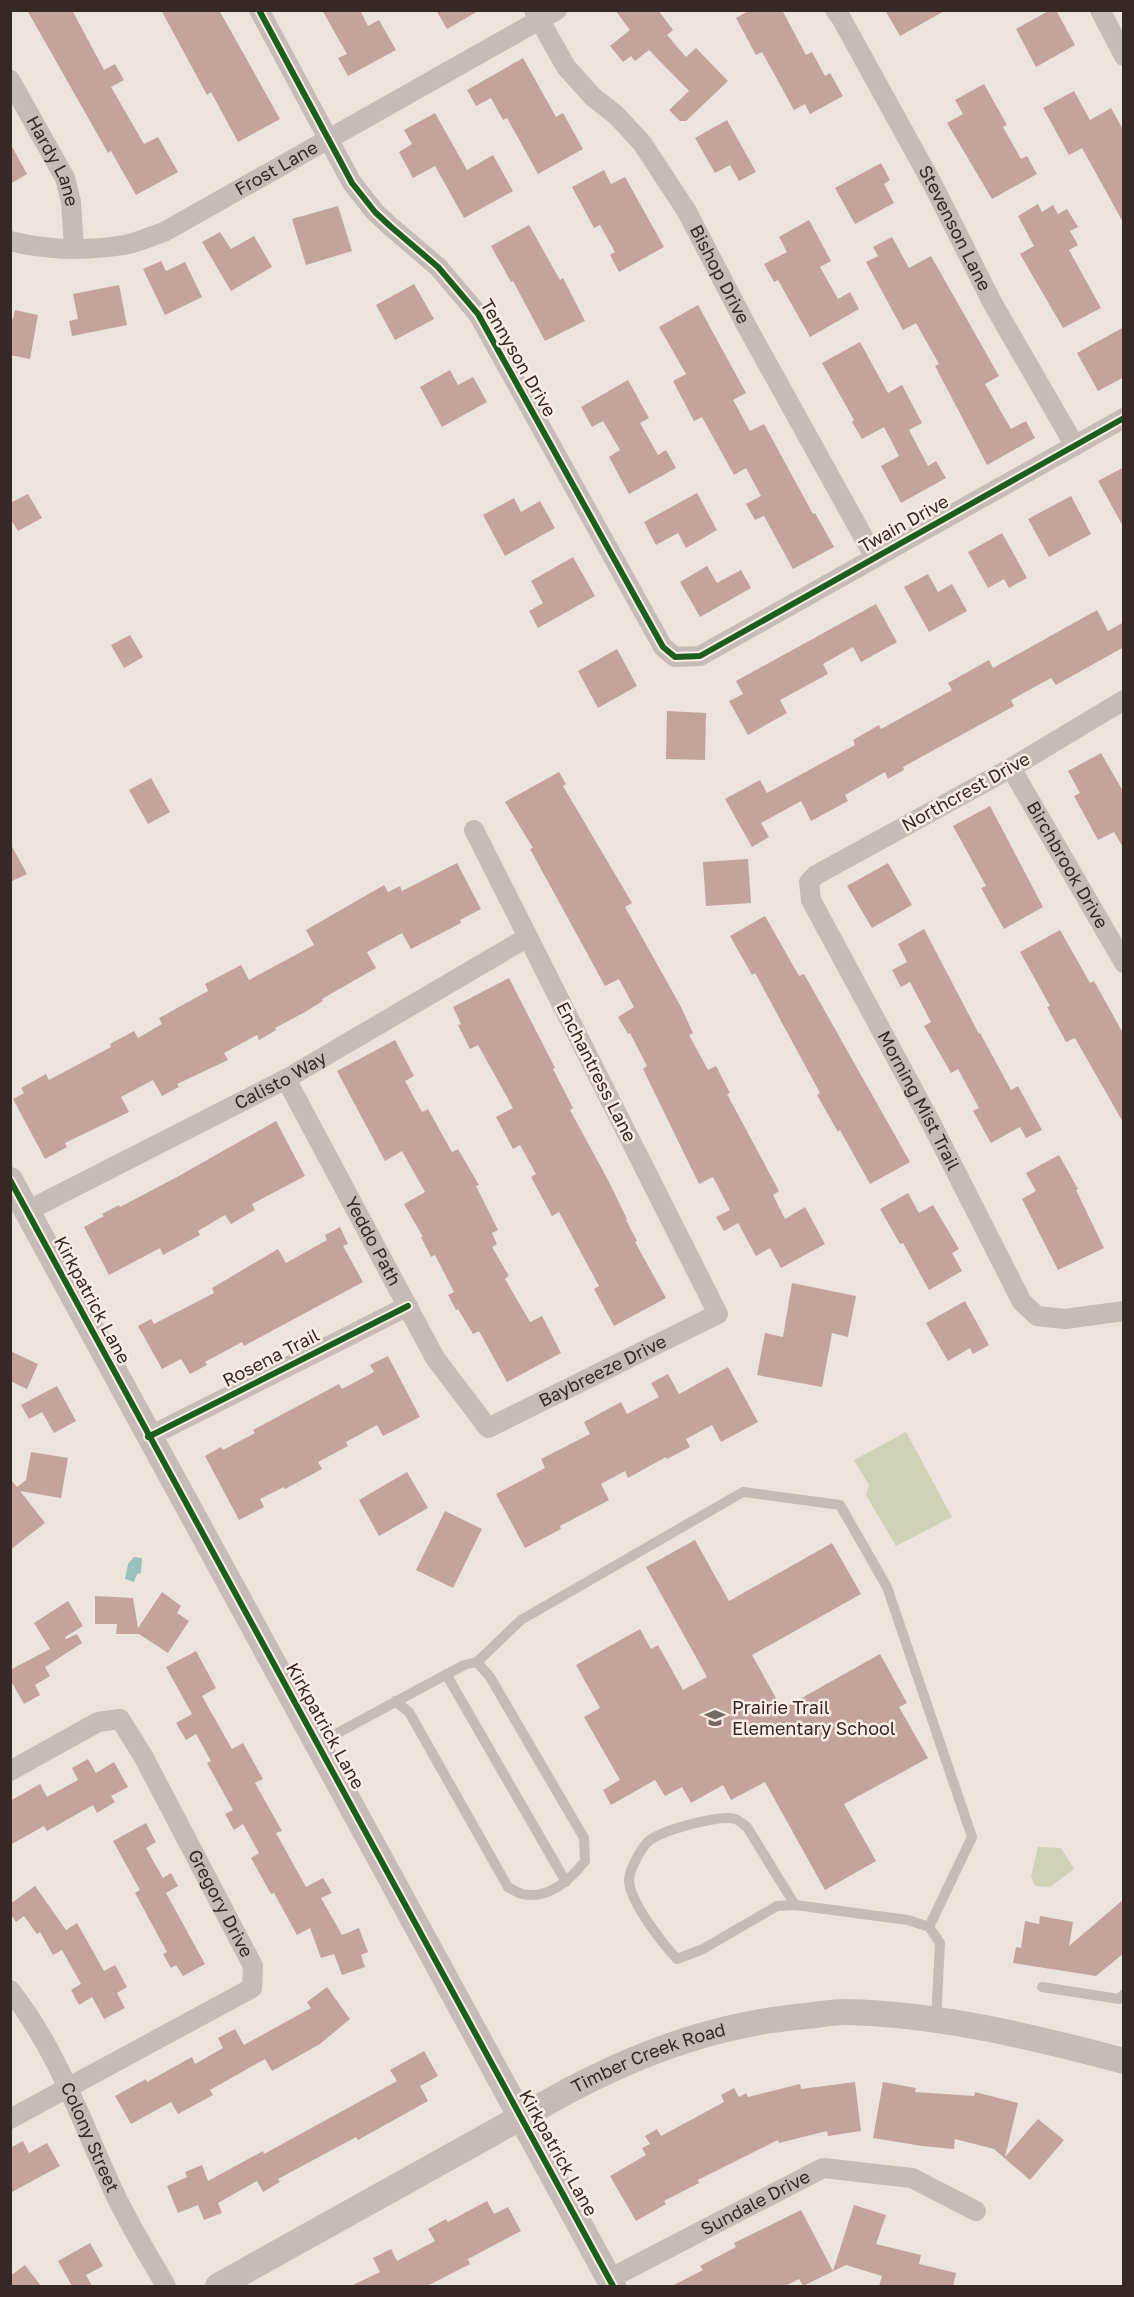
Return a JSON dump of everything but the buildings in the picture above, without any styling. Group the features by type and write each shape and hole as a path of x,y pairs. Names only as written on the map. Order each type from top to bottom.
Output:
{"street":[{"name":"Tennyson Drive","path":"259,10 352,183 375,212 438,267 478,314 663,647 675,657 700,656"},
{"name":"Stevenson Lane","path":"835,10 932,183 993,304 1075,446"},
{"path":"1100,10 1124,56"},
{"name":"Frost Lane","path":"10,241 50,248 74,248 125,245 164,232 329,140 544,14"},
{"name":"Bishop Drive","path":"544,14 566,67 593,97 616,115 642,143 686,210 746,325 875,558"},
{"name":"Hardy Lane","path":"10,80 64,178 71,202 74,248"},
{"name":"Twain Drive","path":"700,656 1124,418"},
{"name":"Northcrest Drive","path":"809,882 816,875 1011,768 1124,700"},
{"name":"Birchbrook Drive","path":"1011,768 1124,963"},
{"name":"Enchantress Lane","path":"474,831 718,1314"},
{"name":"Morning Mist Trail","path":"809,882 811,900 929,1119 1022,1302 1037,1316 1065,1319 1124,1311"},
{"name":"Calisto Way","path":"27,1211 286,1079 528,937"},
{"name":"Yeddo Path","path":"286,1079 435,1358 488,1428"},
{"name":"Kirkpatrick Lane","path":"10,1180 611,2283"},
{"name":"Rosena Trail","path":"148,1437 408,1306"},
{"name":"Baybreeze Drive","path":"488,1428 718,1314"},
{"name":"Gregory Drive","path":"10,1771 98,1722 120,1719 143,1756 253,1966 252,1988 10,2119"},
{"name":"Colony Street","path":"10,1990 25,2008 58,2068 114,2193 166,2286"},
{"name":"Timber Creek Road","path":"218,2286 616,2066 688,2038 771,2019 845,2012 936,2020 1030,2036 1124,2061"},
{"name":"Sundale Drive","path":"611,2283 823,2168 912,2178 976,2211"}],"lane":[{"path":"317,1744 446,1674 464,1665 477,1662 521,1620 743,1492 840,1505 887,1587 972,1837 929,1927"},
{"path":"396,1701 409,1712 508,1887 522,1894 547,1892 566,1882 585,1862 584,1838 490,1677 477,1662"},
{"path":"446,1674 566,1882"},
{"path":"795,1905 747,1827 735,1819 712,1820 676,1828 650,1840 637,1856 629,1880 637,1904 659,1940 677,1959 703,1950 777,1906 795,1905 908,1920 929,1927 940,1942 936,2020"},
{"path":"1042,1987 1122,1997"}],"green space":[{"path":"906,1432 952,1517 896,1546 866,1495 869,1485 854,1460"},
{"path":"1038,1847 1061,1848 1074,1869 1050,1887 1035,1886 1031,1876"}],"water":[{"path":"134,1557 142,1558 141,1573 137,1574 134,1582 125,1579 128,1564"}],"cycle path":[{"path":"259,10 352,183 375,212 438,267 478,314 663,647 675,657 700,656 1124,418"},
{"path":"10,1180 613,2286"},
{"path":"148,1437 408,1306"}],"place":[{"name":"Prairie Trail Elementary School","path":"715,1718"}]}
